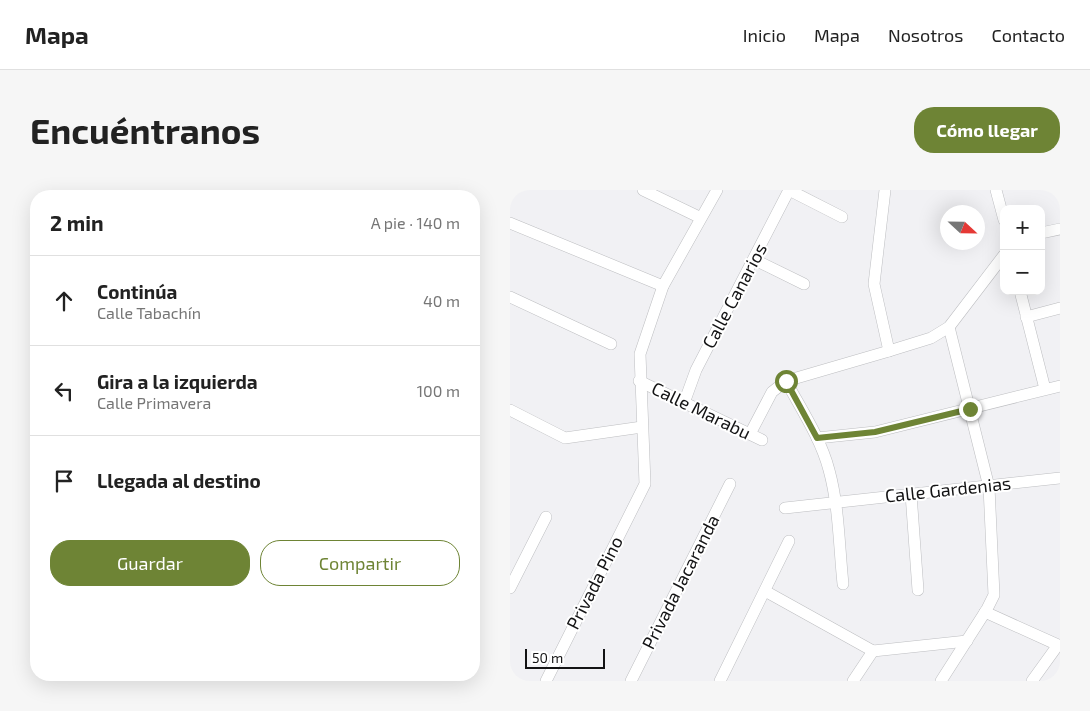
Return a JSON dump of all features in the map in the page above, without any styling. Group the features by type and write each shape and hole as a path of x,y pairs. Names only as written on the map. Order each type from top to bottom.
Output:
{"street":[{"path":"643,190 699,217"},
{"path":"510,410 565,438 642,427 639,381 640,354 663,286 699,217 717,190"},
{"path":"789,190 842,217"},
{"name":"Calle Canarios","path":"684,403 696,370 755,260 789,190"},
{"path":"885,190 874,284 889,351"},
{"path":"996,190 1000,205"},
{"path":"510,223 663,286"},
{"path":"1045,232 1060,229"},
{"path":"755,260 804,284"},
{"path":"750,434 772,392 786,381 931,338 949,327 1000,260"},
{"path":"1021,295 1045,389"},
{"path":"510,297 610,344"},
{"path":"1026,317 1060,308"},
{"path":"941,681 994,596 989,487 949,327"},
{"name":"Calle Marabu","path":"639,381 762,440"},
{"path":"786,381 817,438 829,469 835,502 842,584"},
{"path":"817,438 875,432 1060,386"},
{"name":"Privada Pino","path":"546,681 645,484 642,427"},
{"name":"Calle Gardenias","path":"785,508 1060,478"},
{"name":"Privada Jacaranda","path":"631,681 730,484"},
{"path":"911,494 918,590"},
{"path":"510,588 546,517"},
{"path":"720,681 789,541"},
{"path":"765,591 830,625 873,651 967,641"},
{"path":"988,607 1058,645 1032,681"},
{"path":"853,681 873,651"}],"route":[{"path":"786,381 817,438 875,432 970,409"}]}
